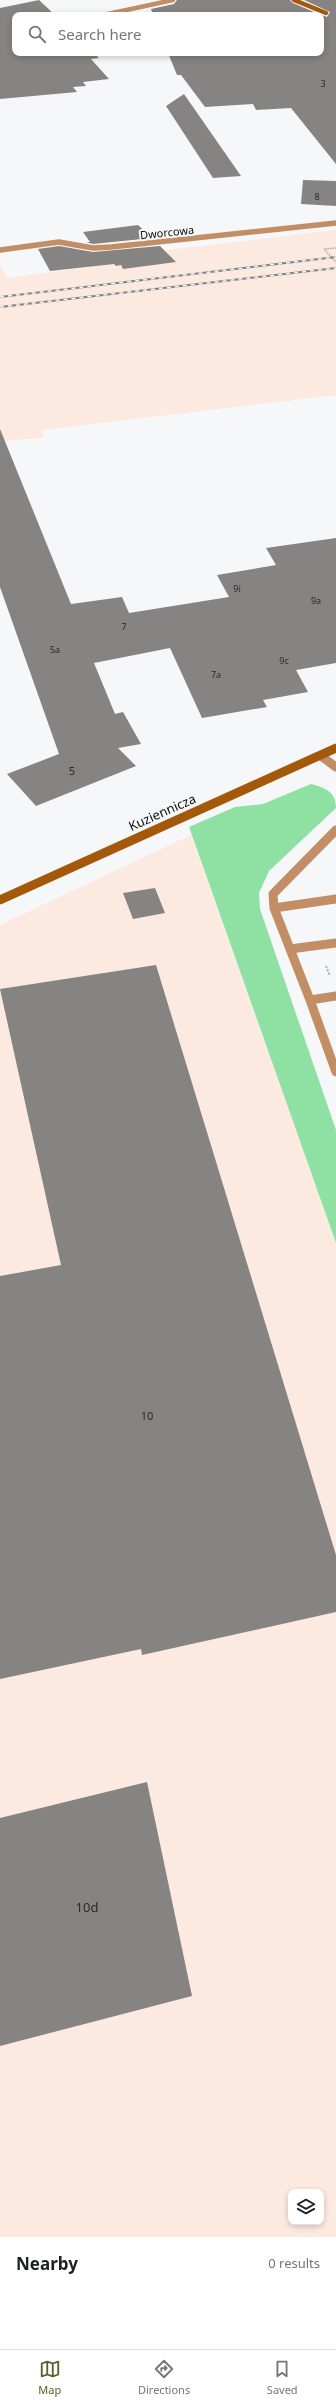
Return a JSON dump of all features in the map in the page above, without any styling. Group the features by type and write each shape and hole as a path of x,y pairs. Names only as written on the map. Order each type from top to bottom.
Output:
{"main road":[{"path":"294,0 324,12"},
{"name":"Kuziennicza","path":"0,900 336,748"}],"street":[{"path":"117,12 173,0"},
{"name":"Dworcowa","path":"0,250 59,242 93,248 111,248 336,223"},
{"path":"320,756 336,767"},
{"path":"336,830 273,894 274,908 336,1072"},
{"path":"274,908 336,899"},
{"path":"290,949 336,943"},
{"path":"310,1000 336,996"}],"path":[{"path":"336,248 324,249 336,262"}],"shaded area":[{"path":"336,230 336,395 42,430 44,438 0,441 0,265 7,278 113,264 109,257"},
{"path":"191,835 336,1243 336,2237 0,2237 0,925"}],"green space":[{"path":"311,784 326,789 332,794 336,803 336,808 269,871 259,893 260,909 336,1130 336,1243 189,827 235,807 263,804"}],"building":[{"path":"39,0 52,12 12,12 12,56 97,56 99,58 91,59 109,79 83,82 86,86 73,87 77,92 0,99 0,8"},
{"path":"177,0 290,0 293,3 314,12 152,12 151,9 174,4"},
{"path":"304,0 336,0 336,164 291,108 256,110 253,104 205,107 181,75 177,75 169,56 324,56 324,16 327,17 330,12"},
{"path":"184,94 241,176 213,178 166,106"},
{"path":"303,180 336,181 336,206 301,204"},
{"path":"138,225 152,238 93,244 86,242 90,242 83,232"},
{"path":"59,246 93,252 160,246 176,262 123,269 121,265 116,266 114,264 50,271 38,249"},
{"path":"0,429 71,604 122,597 129,613 229,597 217,575 276,565 266,548 336,538 336,663 296,670 308,692 263,700 267,707 202,718 170,648 94,663 115,714 123,712 141,744 118,748 136,766 36,806 7,774 59,754 0,587"},
{"path":"155,888 165,913 133,919 123,893"},
{"path":"156,965 336,1555 336,1612 142,1655 141,1649 0,1679 0,1276 61,1265 0,989"},
{"path":"147,1782 192,1996 0,2046 0,1818"}],"railway":[{"path":"0,297 336,257"},
{"path":"0,307 336,268"}]}
